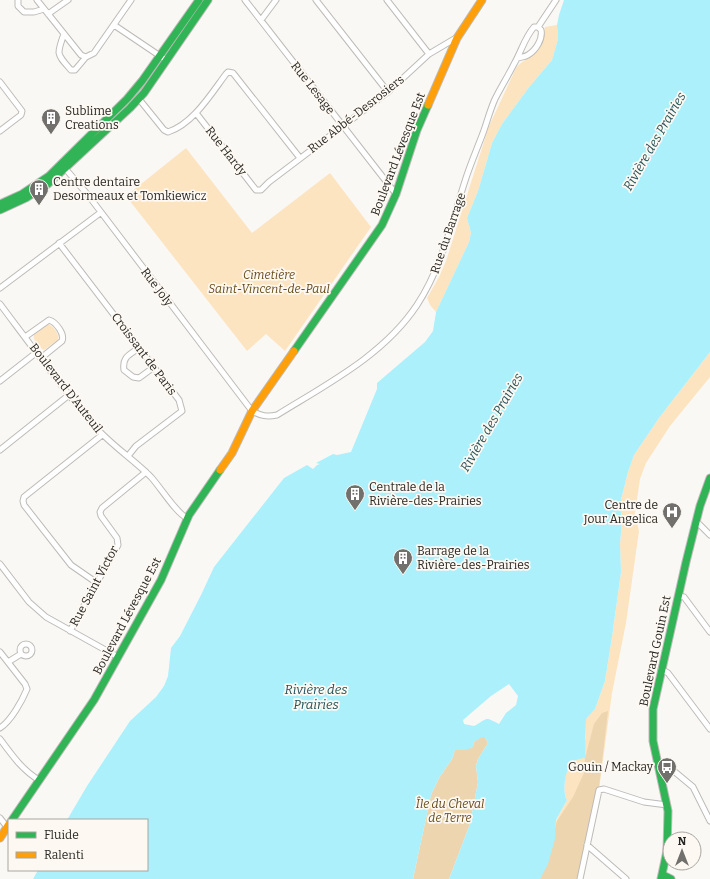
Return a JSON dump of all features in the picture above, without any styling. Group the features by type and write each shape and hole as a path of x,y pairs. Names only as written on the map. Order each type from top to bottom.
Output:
{"street":[{"path":"18,0 18,6 24,12 34,12 44,9"},
{"path":"37,0 81,55 86,58"},
{"path":"48,14 68,0"},
{"path":"64,34 58,49 59,56 71,70 75,70 86,58 94,54 131,0"},
{"path":"0,210 32,195 52,181 64,166 131,95 199,0"},
{"path":"0,204 32,188 64,166 139,99 208,0"},
{"name":"Rue Lesage","path":"245,0 396,194"},
{"path":"261,20 276,0"},
{"path":"316,0 388,92"},
{"path":"387,0 429,54"},
{"name":"Boulevard Lévesque Est","path":"13,819 94,700 160,580 187,518 232,453 252,411 382,225 396,194 417,130 457,38 482,0"},
{"name":"Rue du Barrage","path":"252,411 268,417 277,414 343,374 371,354 390,337 417,306 430,285 443,254 465,180 495,100 518,58 529,32 534,27 538,27 556,0"},
{"path":"114,25 166,60"},
{"path":"518,58 528,55 538,45 542,34 538,27"},
{"name":"Rue Abbé-Desrosiers","path":"256,190 261,190 300,158 388,92 429,54 457,38"},
{"path":"139,99 164,130 168,132 174,130 196,113 228,72 233,73 300,158"},
{"path":"0,82 22,111 21,114 0,130"},
{"name":"Rue Hardy","path":"196,113 256,190"},
{"name":"Rue Joly","path":"64,166 252,411"},
{"path":"0,288 100,213"},
{"name":"Croissant de Paris","path":"59,243 179,400 182,411 136,446 128,456"},
{"name":"Boulevard D'Auteuil","path":"0,304 69,395 102,435 146,472 181,514 187,518"},
{"path":"25,337 49,320 53,322 63,334 64,338 62,341 41,358"},
{"path":"139,348 126,357 123,363 124,370 139,378 154,367"},
{"path":"0,381 37,352"},
{"path":"0,450 69,395"},
{"path":"97,583 71,565 24,505 23,501 24,497 102,435"},
{"name":"Rue Saint Victor","path":"70,631 118,545 117,538 101,516 100,512 102,508 146,472"},
{"name":"Boulevard Gouin Est","path":"662,877 668,844 667,805 654,741 652,716 661,670 696,521 710,478"},
{"path":"696,521 710,535"},
{"path":"0,564 29,602 46,616 118,657"},
{"path":"678,596 684,597 710,632"},
{"path":"0,652 25,684 27,689 23,699 5,725 0,728"},
{"path":"8,662 21,654"},
{"path":"661,670 668,673 710,729"},
{"path":"0,739 16,761 28,774 39,780"},
{"path":"660,773 668,770 675,772 693,787 710,821"},
{"path":"580,879 599,790 604,789 644,802 667,805"},
{"path":"0,818 8,826 0,838"},
{"path":"587,845 626,879"},
{"path":"662,877 671,879"}],"green space":[{"path":"557,25 558,39 552,60 530,86 502,124 492,143 478,191 467,218 471,233 469,242 436,312 430,305 427,298 446,261 489,126 516,68 536,52 543,38 545,27"},
{"name":"Cimetière Saint-Vincent-de-Paul","path":"186,148 252,233 330,173 371,227 285,351 266,334 247,351 126,196"},
{"path":"48,324 57,333 58,340 44,350 35,341 34,334"},
{"path":"710,352 710,377 670,426 646,463 640,479 635,513 639,531 626,623 612,693 599,790 540,879 555,839 556,821 567,800 564,786 567,770 571,763 580,758 586,738 586,719 595,709 605,681 621,572 620,544 622,521 620,504 628,472 634,455 659,418"},
{"path":"608,711 599,787 578,879 540,879 557,821 573,797 584,773 585,758 594,724 602,713"},
{"name":"Île du Cheval de Terre","path":"480,737 485,737 488,743 478,759 476,766 478,782 470,824 449,879 413,879 431,795 439,778 452,759 455,750 473,747 474,742"}],"water":[{"name":"Rivière des Prairies","path":"564,0 710,0 710,352 659,418 634,455 628,472 620,504 622,521 620,544 621,572 605,681 595,709 586,719 585,758 574,761 567,771 564,787 565,797 567,800 556,820 555,839 548,864 540,879 449,879 470,824 478,782 476,766 478,759 488,743 485,737 474,742 473,747 471,748 455,750 452,759 439,778 431,795 413,879 33,879 37,871 148,871 148,819 68,819 87,786 130,721 156,697 164,686 168,676 171,648 180,636 214,567 284,478 307,465 313,469 320,464 316,463 333,454 337,455 351,452 377,389 377,383 425,342 433,331 436,312 469,242 471,233 467,218 478,191 492,143 502,124 530,86 552,60 558,39 557,25","holes":["509,684 518,696 516,705 506,713 499,724 488,719 474,726 464,724 463,720 491,696"]}],"traffic: fast":[{"path":"0,204 22,194 49,176 127,99 142,81 199,0"},
{"path":"0,210 26,198 48,184 130,108 144,93 208,0"},
{"path":"294,351 382,225 396,194 417,130 428,105"},
{"path":"13,819 94,700 161,580 189,515 220,470"},
{"path":"661,879 667,851 668,811 653,741 653,709 686,562 700,506 710,478"},
{"path":"663,875 671,879"}],"traffic: slow":[{"path":"428,105 457,38 482,0"},
{"path":"220,470 232,453 252,411 294,351"},
{"path":"0,838 8,826"}],"place":[{"name":"Sublime Creations","path":"51,135"},
{"name":"Centre dentaire Desormeaux et Tomkiewicz","path":"39,206"},
{"name":"Centrale de la Rivière-des-Prairies","path":"355,511"},
{"name":"Centre de Jour Angelica","path":"672,529"},
{"name":"Barrage de la Rivière-des-Prairies","path":"403,575"},
{"name":"Gouin / Mackay","path":"667,784"}]}
